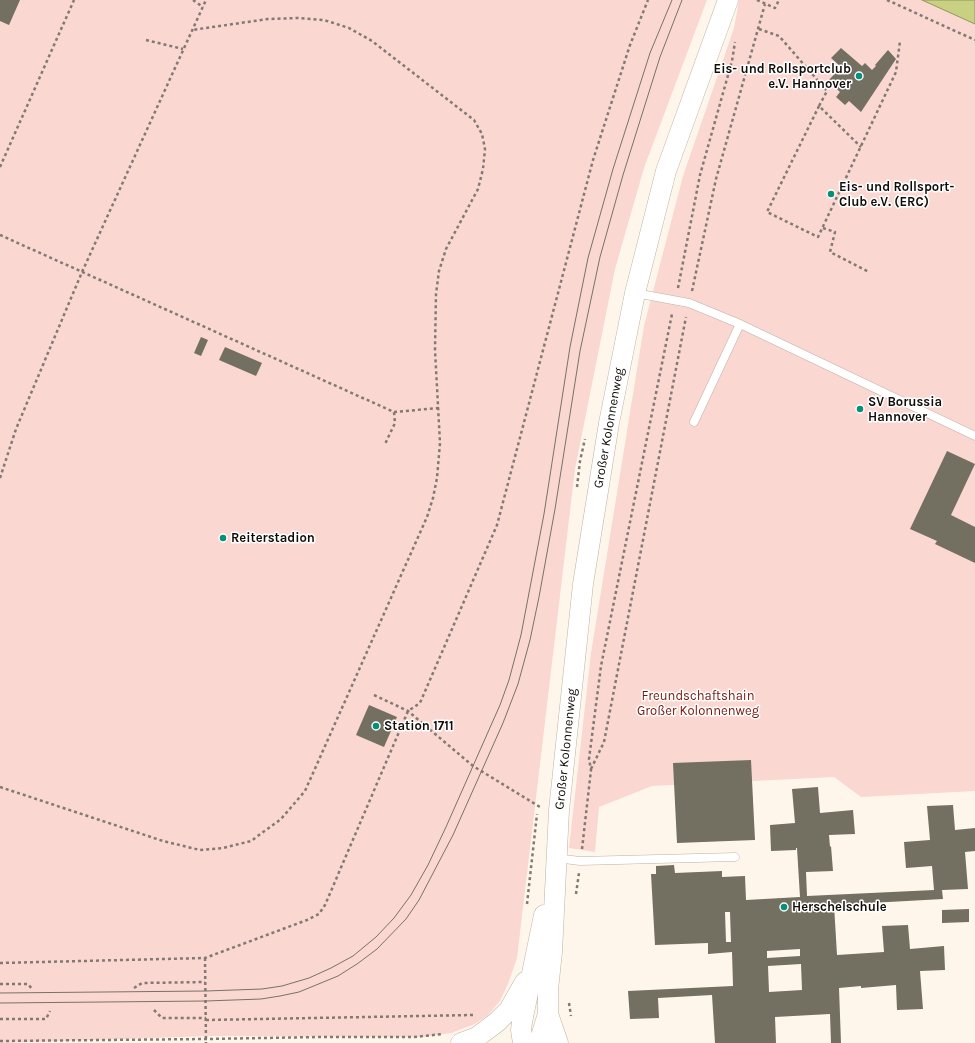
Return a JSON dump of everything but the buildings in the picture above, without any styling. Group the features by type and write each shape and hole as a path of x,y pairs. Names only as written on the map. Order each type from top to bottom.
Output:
{"street":[{"name":"Großer Kolonnenweg","path":"539,1043 548,1014 548,990 552,952 559,810 584,584 609,423 635,293 666,171 728,0"},
{"name":"Großer Kolonnenweg","path":"523,1043 522,1022 556,863"},
{"path":"455,1038 477,1037 498,1022 509,1010 535,966"},
{"name":"Großer Kolonnenweg","path":"548,1014 558,1043"}],"lane":[{"path":"635,293 689,303 740,324 975,436"},
{"path":"694,422 740,324"},
{"path":"556,863 735,857"}],"path":[{"path":"0,167 74,0"},
{"path":"193,0 203,7"},
{"path":"0,478 16,429 82,272 206,0"},
{"path":"0,964 205,958 307,920 319,914 325,905 408,711 420,703 497,525 593,160 630,45 648,0"},
{"path":"757,0 775,8 779,0"},
{"path":"887,0 975,40"},
{"path":"591,770 604,742 689,303 716,179 765,4"},
{"path":"0,787 163,841 200,850 223,848 251,841 281,819 305,791 427,517 433,498 437,478 440,443 435,350 436,294 439,271 446,249 478,189 483,169 485,149 482,134 474,120 372,41 349,28 324,20 298,18 268,19 192,30"},
{"path":"758,29 779,36 827,91 767,212 818,237 896,72 900,40"},
{"path":"576,898 591,770 589,759 601,666 700,175 732,61 736,38"},
{"path":"146,40 183,49"},
{"path":"819,106 861,147"},
{"path":"823,228 835,232 830,252 869,272"},
{"path":"0,235 394,412 439,408"},
{"path":"385,444 395,422 394,412"},
{"path":"374,695 408,711 473,766 490,777 538,806 559,810"},
{"path":"205,958 206,1041"},
{"path":"134,988 142,982 205,982"},
{"path":"0,984 28,984 32,989"},
{"path":"569,999 572,1023"},
{"path":"154,1010 162,1018 206,1019 473,1015 478,1017"},
{"path":"0,1019 46,1019 50,1011"},
{"path":"0,1041 206,1041 320,1036 455,1038"}],"green space":[{"name":"Reiterstadion","path":"0,0 707,0 644,168 615,269 575,469 517,958 500,1001 488,1015 475,1024 451,1033 423,1037 212,1036 0,1043"},
{"name":"Freundschaftshain Großer Kolonnenweg","path":"739,0 922,0 975,24 975,791 861,797 834,777 652,786 599,807 595,852 569,848 591,653 644,326 683,176 734,28"}],"shaded area":[{"path":"922,0 975,0 975,24"}],"tram line":[{"path":"0,993 206,991 262,989 282,986 309,978 353,956 376,937 394,918 411,895 428,865 446,827 500,705 509,680 521,635 544,514 570,347 588,258 613,169 650,53 672,0"},
{"path":"0,1003 261,999 299,992 338,976 377,949 406,919 419,900 453,835 503,723 518,684 530,640 539,597 555,509 580,351 600,257 623,175 660,57 682,0"}],"place":[{"name":"Eis- und Rollsportclub e.V. Hannover","path":"859,76"},
{"name":"Eis- und Rollsport- Club e.V. (ERC)","path":"831,194"},
{"name":"SV Borussia Hannover","path":"860,409"},
{"name":"Reiterstadion","path":"223,538"},
{"name":"Station 1711","path":"376,726"},
{"name":"Herschelschule","path":"784,907"}]}
